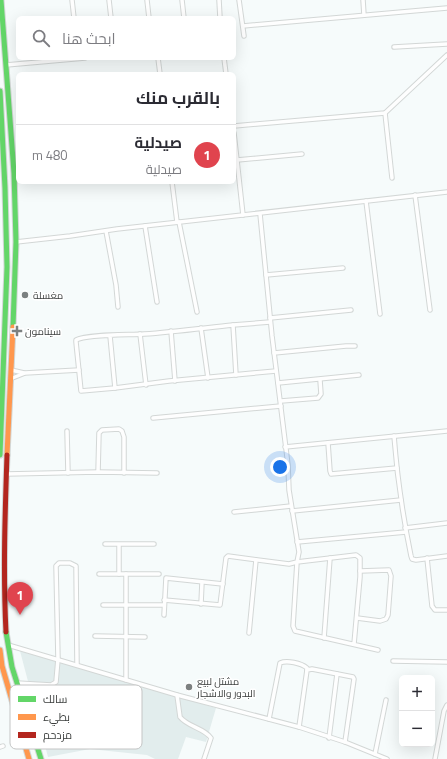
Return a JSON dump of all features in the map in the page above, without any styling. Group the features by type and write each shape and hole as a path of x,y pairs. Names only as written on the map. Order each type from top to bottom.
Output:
{"main road":[{"path":"1,0 14,173 16,242 10,379 4,588 6,633 12,667 17,683"},
{"path":"0,91 7,267 3,327 0,455"},
{"path":"0,650 2,666 10,694"},
{"path":"26,749 29,759"},
{"path":"38,749 41,759"}],"street":[{"path":"72,0 74,16"},
{"path":"109,0 111,16"},
{"path":"147,0 149,16"},
{"path":"182,0 184,16"},
{"path":"219,0 220,16"},
{"path":"240,0 244,36"},
{"path":"363,0 364,15"},
{"path":"243,26 447,8"},
{"path":"394,47 447,44"},
{"path":"236,126 385,112 447,55"},
{"path":"6,66 61,60"},
{"path":"158,60 160,72"},
{"path":"224,60 226,72"},
{"path":"385,112 392,178"},
{"path":"236,153 236,169 243,215"},
{"path":"237,160 302,154"},
{"path":"172,184 178,222 197,312"},
{"path":"16,242 447,192"},
{"path":"415,195 430,310"},
{"path":"366,201 380,314"},
{"path":"260,214 270,320 281,404 291,506 299,552 297,562 293,629 298,632 378,650"},
{"path":"145,226 157,302"},
{"path":"106,231 116,285 118,307"},
{"path":"266,275 343,268"},
{"path":"276,371 81,391 76,340 82,338 233,326 351,310"},
{"path":"233,326 236,375"},
{"path":"201,328 208,378"},
{"path":"171,331 175,381"},
{"path":"140,334 146,385"},
{"path":"110,336 115,388"},
{"path":"274,353 355,346"},
{"path":"11,370 25,373 80,370"},
{"path":"10,379 25,373"},
{"path":"278,384 359,375"},
{"path":"153,418 281,404 318,398 321,394 320,380"},
{"path":"98,472 99,433 102,430 119,429 122,431 124,437 124,473"},
{"path":"67,431 68,473"},
{"path":"285,447 447,431"},
{"path":"394,436 401,500 412,559 447,556"},
{"path":"328,443 331,474 397,468"},
{"path":"7,474 98,472 157,473"},
{"path":"292,511 401,500"},
{"path":"234,512 291,506"},
{"path":"297,542 406,530 447,523"},
{"path":"105,544 154,544"},
{"path":"119,544 119,574"},
{"path":"164,600 220,605 226,558 228,556 289,564 330,558 358,556 360,558 360,570 354,644"},
{"path":"324,638 330,558"},
{"path":"427,558 432,606 435,610 447,610"},
{"path":"249,633 256,560"},
{"path":"17,683 53,685 56,680 58,660 56,566 59,563 70,563 76,566 77,665"},
{"path":"357,618 380,622 386,619 388,615 391,576 389,570 360,570"},
{"path":"99,574 159,574"},
{"path":"126,574 126,680"},
{"path":"164,615 166,578 223,584"},
{"path":"200,604 202,582"},
{"path":"103,605 164,605"},
{"path":"95,636 145,637"},
{"path":"8,645 177,695 299,728 345,742 387,759"},
{"path":"393,660 447,662"},
{"path":"269,719 280,663 283,662 303,665 307,668 307,670 299,728"},
{"path":"307,670 312,669 353,677 354,679 345,742"},
{"path":"328,738 337,674"},
{"path":"177,695 180,717 212,738 204,759"},
{"path":"375,754 386,700"},
{"path":"435,759 444,711 447,705"}],"shaded area":[{"path":"20,651 137,685 29,685"},
{"path":"142,686 216,708 206,742 186,737 178,759 155,759 147,755 90,749 142,749"},
{"path":"46,749 90,749 48,757"}],"traffic: fast":[{"path":"1,0 14,173 16,242 13,327"},
{"path":"0,91 7,267 0,455"},
{"path":"6,632 12,667 18,685"},
{"path":"38,749 41,759"}],"traffic: slow":[{"path":"7,455 13,327"},
{"path":"0,650 2,666 10,694"},
{"path":"26,749 29,759"}],"traffic: jam":[{"path":"6,632 4,566 7,455"}],"place":[{"name":"مغسلة","path":"25,295"},
{"name":"سينامون","path":"17,331"},
{"name":"صيدلية","path":"20,615"},
{"name":"مشتل لبيع البدور والاشجار","path":"189,687"}]}
